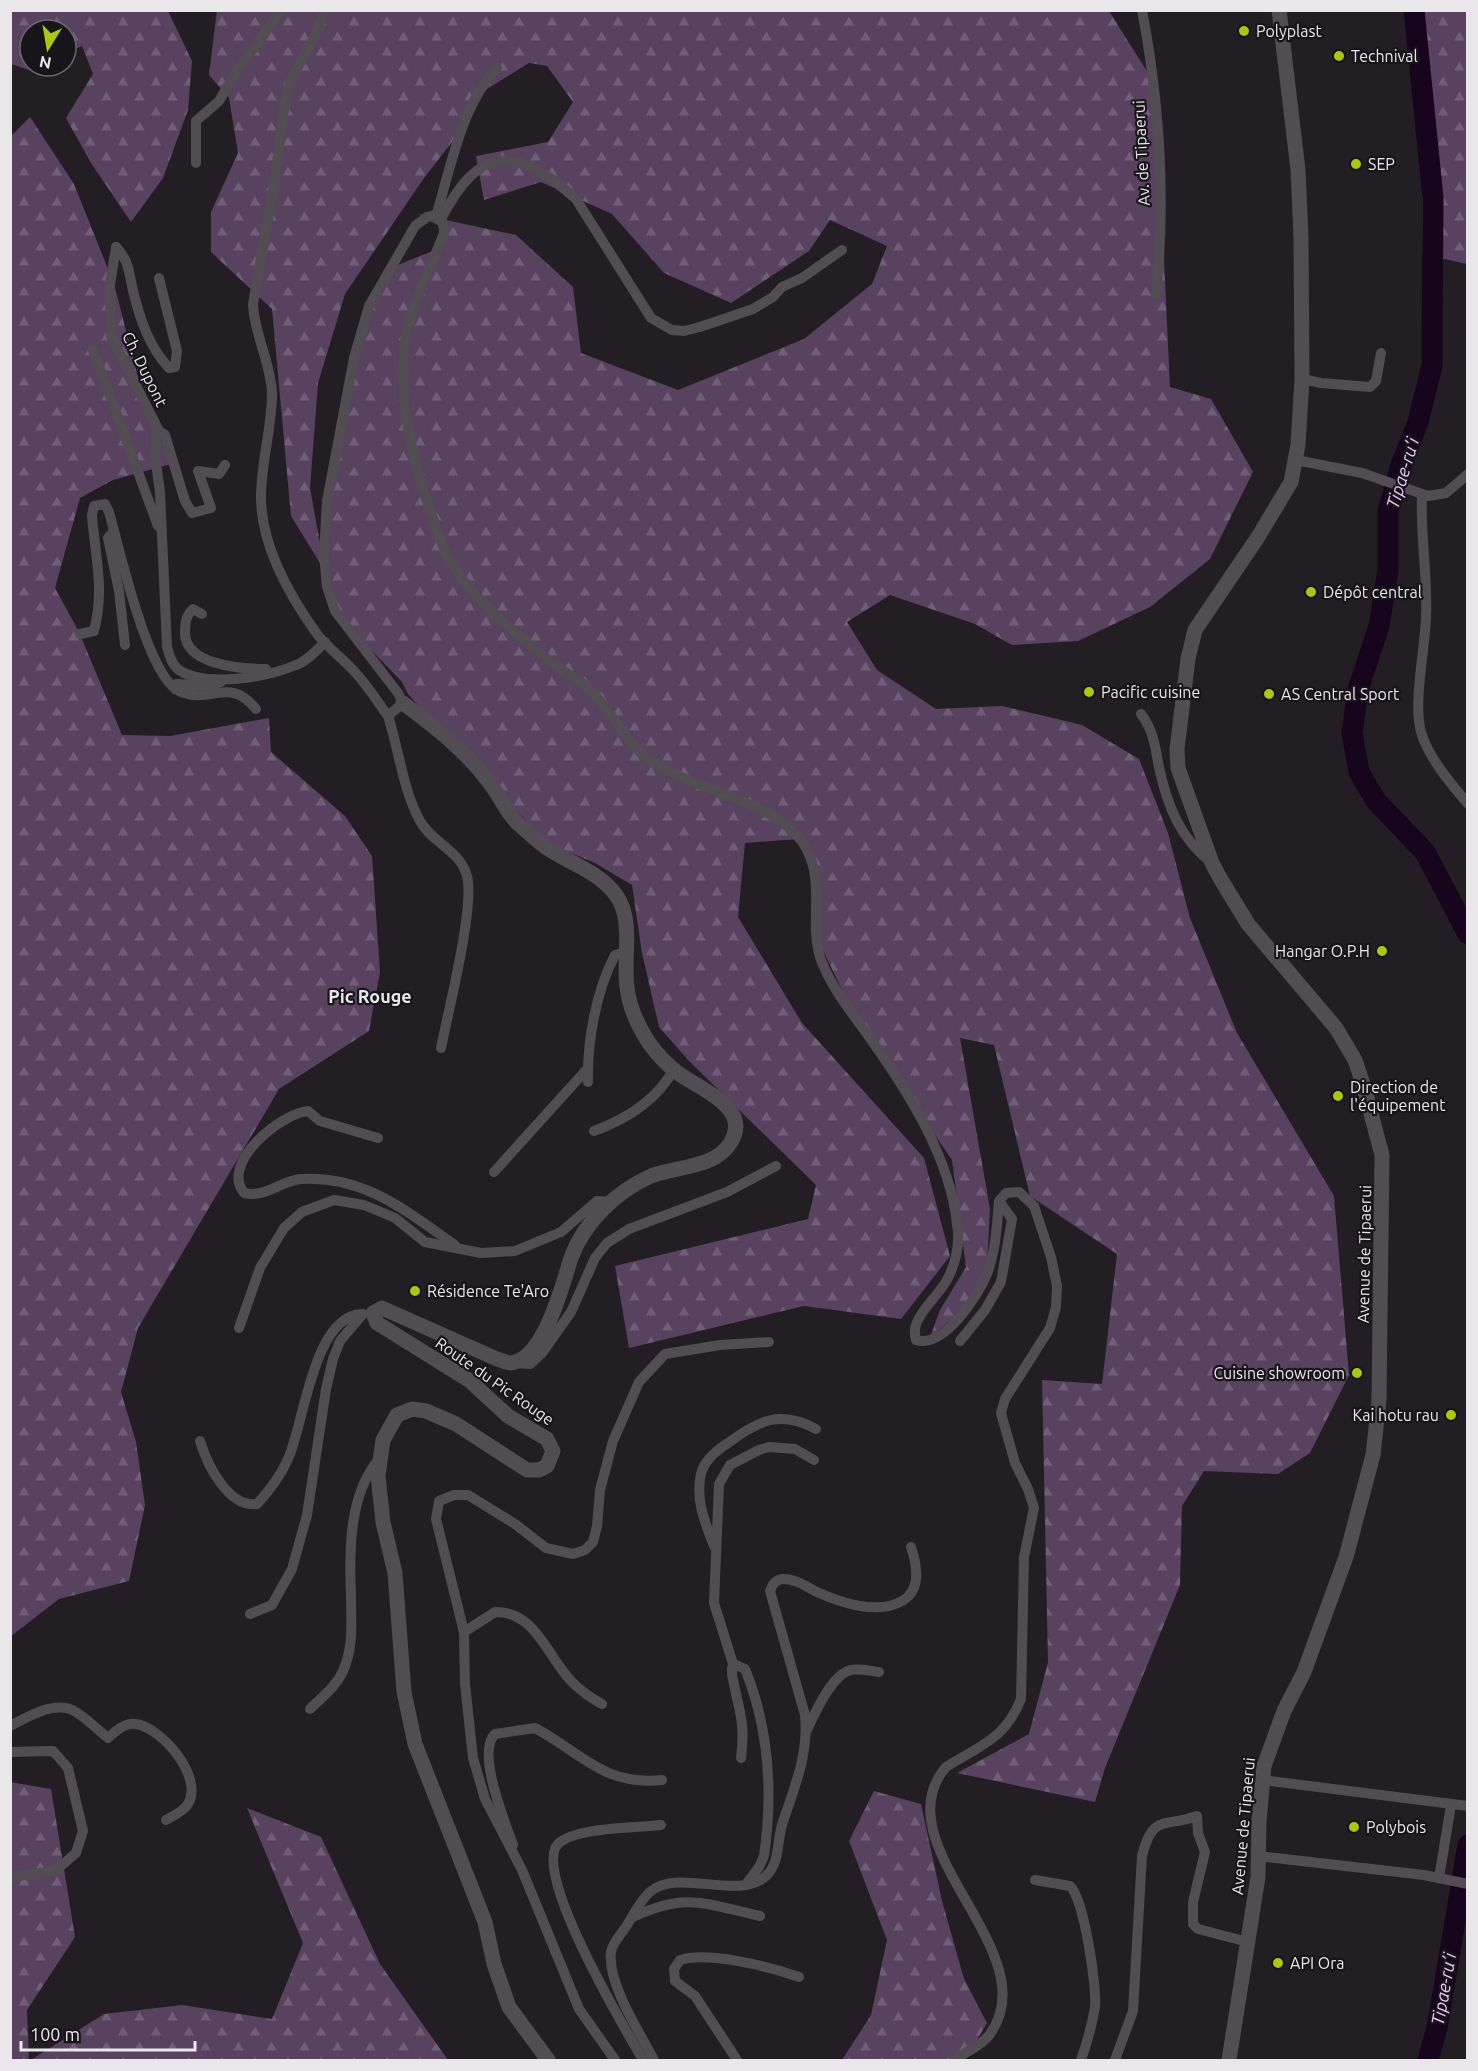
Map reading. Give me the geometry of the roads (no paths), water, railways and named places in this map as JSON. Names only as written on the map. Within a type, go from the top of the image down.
[{"type":"street","points":[[196,163],[195,121],[219,101],[235,74],[281,10]]},
{"type":"street","points":[[325,10],[313,40],[291,79],[285,102],[274,185],[252,304],[254,322],[272,390],[261,497],[268,540],[275,561],[292,595],[325,642],[354,671],[388,716],[411,803],[422,824],[457,856],[468,877],[462,940],[441,1048]]},
{"type":"street","name":"Av. de Tipaerui","points":[[1142,10],[1154,80],[1160,144],[1162,225],[1156,294]]},
{"type":"street","name":"Avenue de Tipaerui","points":[[1229,2061],[1258,1877],[1262,1780],[1269,1748],[1284,1711],[1304,1672],[1346,1557],[1373,1455],[1379,1400],[1382,1155],[1354,1060],[1316,1002],[1248,924],[1212,863],[1178,768],[1177,749],[1188,659],[1195,630],[1277,508],[1291,482],[1296,460],[1302,379],[1298,170],[1279,10]]},
{"type":"street","points":[[497,68],[487,78],[463,126],[439,217],[444,233],[419,291],[406,337],[404,379],[412,453],[422,489],[452,564],[502,621],[562,671],[588,688],[630,743],[655,764],[721,791],[771,816],[794,832],[804,843],[814,867],[818,894],[816,944],[822,961],[834,990],[873,1042],[911,1103],[936,1150],[957,1220],[959,1243],[955,1260],[948,1280],[917,1320],[914,1332],[916,1340],[924,1342],[933,1340],[944,1333],[976,1296],[989,1270],[999,1201],[1006,1193],[1019,1192],[1034,1206],[1051,1257],[1057,1286],[1056,1307],[1050,1328],[1005,1399],[1001,1413],[1015,1463],[1028,1489],[1034,1508],[1024,1557],[1021,1699],[1012,1720],[1002,1732],[946,1767],[940,1774],[929,1807],[931,1823],[942,1851],[979,1926],[1002,1981],[1000,2011],[990,2034],[954,2061]]},
{"type":"street","points":[[439,217],[460,189],[485,163],[504,159],[524,164],[563,187],[576,199],[651,318],[672,330],[684,331],[753,309],[773,297],[782,287],[802,278],[842,250]]},
{"type":"street","points":[[388,716],[403,703],[353,638],[332,605],[324,571],[327,512],[354,358],[369,306],[416,226],[427,217],[439,217]]},
{"type":"street","name":"Ch. Dupont","points":[[159,278],[177,351],[175,367],[169,368],[148,336],[140,316],[127,258],[116,248],[110,285],[111,336],[159,431],[165,435],[185,501],[192,513],[211,508],[198,471],[219,474],[225,465]]},
{"type":"street","points":[[93,350],[161,531]]},
{"type":"street","points":[[1302,379],[1370,387],[1376,381],[1381,354]]},
{"type":"street","points":[[159,431],[156,433],[155,456],[160,492],[167,646],[170,659],[177,669],[204,678],[226,679],[263,675],[297,665],[325,642]]},
{"type":"street","points":[[1296,460],[1336,467],[1388,481],[1428,496],[1446,493],[1467,474]]},
{"type":"street","points":[[1417,492],[1426,617],[1420,697],[1421,731],[1443,774],[1467,804]]},
{"type":"street","points":[[80,634],[94,631],[99,610],[101,584],[92,515],[94,506],[105,504],[146,640],[156,665],[175,689],[190,695],[236,692],[247,698],[256,709]]},
{"type":"street","points":[[114,531],[108,538],[119,591],[125,645]]},
{"type":"street","points":[[202,614],[193,609],[186,621],[186,640],[192,652],[228,664],[282,669]]},
{"type":"street","points":[[175,689],[177,684],[208,686],[226,679]]},
{"type":"street","name":"Route du Pic Rouge","points":[[403,703],[470,758],[519,826],[547,848],[604,880],[618,898],[625,926],[627,987],[631,1008],[650,1043],[674,1069],[721,1099],[728,1107],[736,1131],[731,1144],[720,1154],[703,1163],[651,1176],[609,1202],[577,1241],[547,1328],[522,1359],[510,1363],[497,1359],[382,1308],[368,1313],[377,1323],[470,1381],[508,1416],[547,1439],[554,1450],[547,1466],[539,1470],[528,1470],[456,1424],[426,1411],[412,1409],[395,1418],[383,1440],[379,1459],[383,1522],[395,1573],[404,1692],[411,1728],[485,1922],[494,1964],[509,2007],[548,2061]]},
{"type":"street","points":[[1141,714],[1151,728],[1165,791],[1176,822],[1191,845],[1212,863]]},
{"type":"street","points":[[588,1082],[594,1021],[610,965],[615,955],[626,952]]},
{"type":"street","points":[[494,1173],[588,1068]]},
{"type":"street","points":[[594,1131],[636,1111],[665,1085],[674,1069]]},
{"type":"street","points":[[378,1138],[320,1121],[308,1111],[298,1112],[271,1128],[257,1142],[239,1172],[237,1182],[244,1193],[260,1195],[298,1179],[344,1181],[395,1203],[460,1248]]},
{"type":"street","points":[[510,1363],[530,1364],[542,1353],[572,1312],[595,1258],[607,1243],[629,1229],[727,1192],[776,1166]]},
{"type":"street","points":[[239,1328],[260,1268],[284,1228],[302,1212],[334,1200],[364,1205],[395,1218],[425,1242],[481,1253],[515,1251],[561,1232],[597,1201],[609,1202]]},
{"type":"street","points":[[960,1341],[985,1310],[1000,1282],[1012,1219],[999,1201]]},
{"type":"street","points":[[200,1441],[208,1465],[218,1480],[240,1502],[257,1504],[276,1484],[289,1458],[306,1396],[323,1349],[336,1324],[352,1315],[368,1313]]},
{"type":"street","points":[[250,1614],[272,1605],[292,1569],[308,1515],[326,1389],[333,1359],[340,1341],[368,1313]]},
{"type":"street","points":[[522,1870],[485,1799],[473,1758],[465,1684],[464,1632],[435,1519],[439,1501],[453,1495],[468,1495],[515,1524],[546,1548],[573,1554],[585,1550],[593,1542],[600,1490],[613,1441],[639,1382],[665,1354],[769,1342]]},
{"type":"street","points":[[717,1552],[703,1520],[700,1502],[701,1472],[714,1453],[752,1425],[765,1421],[792,1419],[816,1430]]},
{"type":"street","points":[[741,1758],[744,1734],[742,1711],[732,1674],[734,1667],[714,1604],[720,1484],[730,1465],[769,1447],[795,1449],[814,1460]]},
{"type":"street","points":[[310,1708],[332,1689],[343,1673],[350,1652],[352,1623],[350,1555],[355,1520],[365,1475],[379,1459]]},
{"type":"street","points":[[807,1731],[793,1669],[770,1591],[773,1583],[781,1579],[794,1581],[820,1594],[860,1606],[892,1607],[907,1599],[914,1591],[918,1567],[911,1547]]},
{"type":"street","points":[[464,1632],[495,1612],[518,1617],[531,1626],[570,1680],[602,1704]]},
{"type":"street","points":[[734,1667],[742,1666],[745,1669],[752,1687],[764,1736],[770,1782],[764,1856],[747,1883]]},
{"type":"street","points":[[654,2061],[614,1980],[611,1950],[641,1902],[657,1887],[677,1884],[747,1883],[765,1876],[774,1865],[781,1827],[801,1774],[807,1731],[818,1708],[840,1674],[852,1669],[879,1672]]},
{"type":"street","points":[[10,1726],[34,1713],[51,1709],[70,1709],[108,1738],[122,1726],[135,1723],[147,1728],[165,1741],[191,1776],[193,1791],[188,1805],[166,1820]]},
{"type":"street","points":[[615,2061],[579,2009],[522,1870],[493,1781],[489,1749],[491,1738],[495,1734],[535,1728],[602,1771],[623,1780],[662,1780]]},
{"type":"street","points":[[10,1752],[53,1751],[68,1768],[83,1832],[76,1853],[55,1871],[10,1877]]},
{"type":"street","points":[[1262,1780],[1459,1806],[1438,1878]]},
{"type":"street","points":[[1115,2061],[1132,2011],[1142,1856],[1147,1838],[1152,1831],[1168,1821],[1197,1815],[1198,1833],[1205,1852],[1193,1902],[1192,1924],[1198,1929],[1248,1942]]},
{"type":"street","points":[[643,2061],[591,1968],[553,1875],[552,1853],[559,1843],[578,1835],[661,1825]]},
{"type":"street","points":[[1258,1856],[1438,1878],[1467,1884]]},
{"type":"street","points":[[1035,1880],[1070,1886],[1081,1908],[1095,1984],[1095,2005],[1081,2061]]},
{"type":"street","points":[[632,1917],[660,1904],[688,1900],[760,1917]]},
{"type":"street","points":[[737,2061],[695,1996],[675,1982],[674,1969],[680,1960],[693,1956],[772,1968],[799,1977]]},
{"type":"waterway","name":"Tipae-ru’i","points":[[1414,10],[1433,198],[1432,366],[1418,422],[1401,465],[1388,511],[1388,570],[1379,626],[1358,690],[1352,733],[1359,772],[1376,801],[1425,852],[1468,934]]},
{"type":"waterway","name":"Tipae-ru’i","points":[[1428,2060],[1437,2028],[1468,1845]]},
{"type":"place","name":"Polyplast","points":[[1244,31]]},
{"type":"place","name":"Technival","points":[[1339,56]]},
{"type":"place","name":"SEP","points":[[1356,164]]},
{"type":"place","name":"Dépôt central","points":[[1311,592]]},
{"type":"place","name":"Pacific cuisine","points":[[1089,692]]},
{"type":"place","name":"AS Central Sport","points":[[1269,694]]},
{"type":"place","name":"Hangar O.P.H","points":[[1382,951]]},
{"type":"place","name":"Direction de l'équipement","points":[[1338,1096]]},
{"type":"place","name":"Résidence Te'Aro","points":[[415,1291]]},
{"type":"place","name":"Cuisine showroom","points":[[1357,1373]]},
{"type":"place","name":"Kai hotu rau","points":[[1451,1415]]},
{"type":"place","name":"Polybois","points":[[1354,1827]]},
{"type":"place","name":"API Ora","points":[[1278,1963]]},
{"type":"district","name":"Pic Rouge","points":[[370,996]]}]
